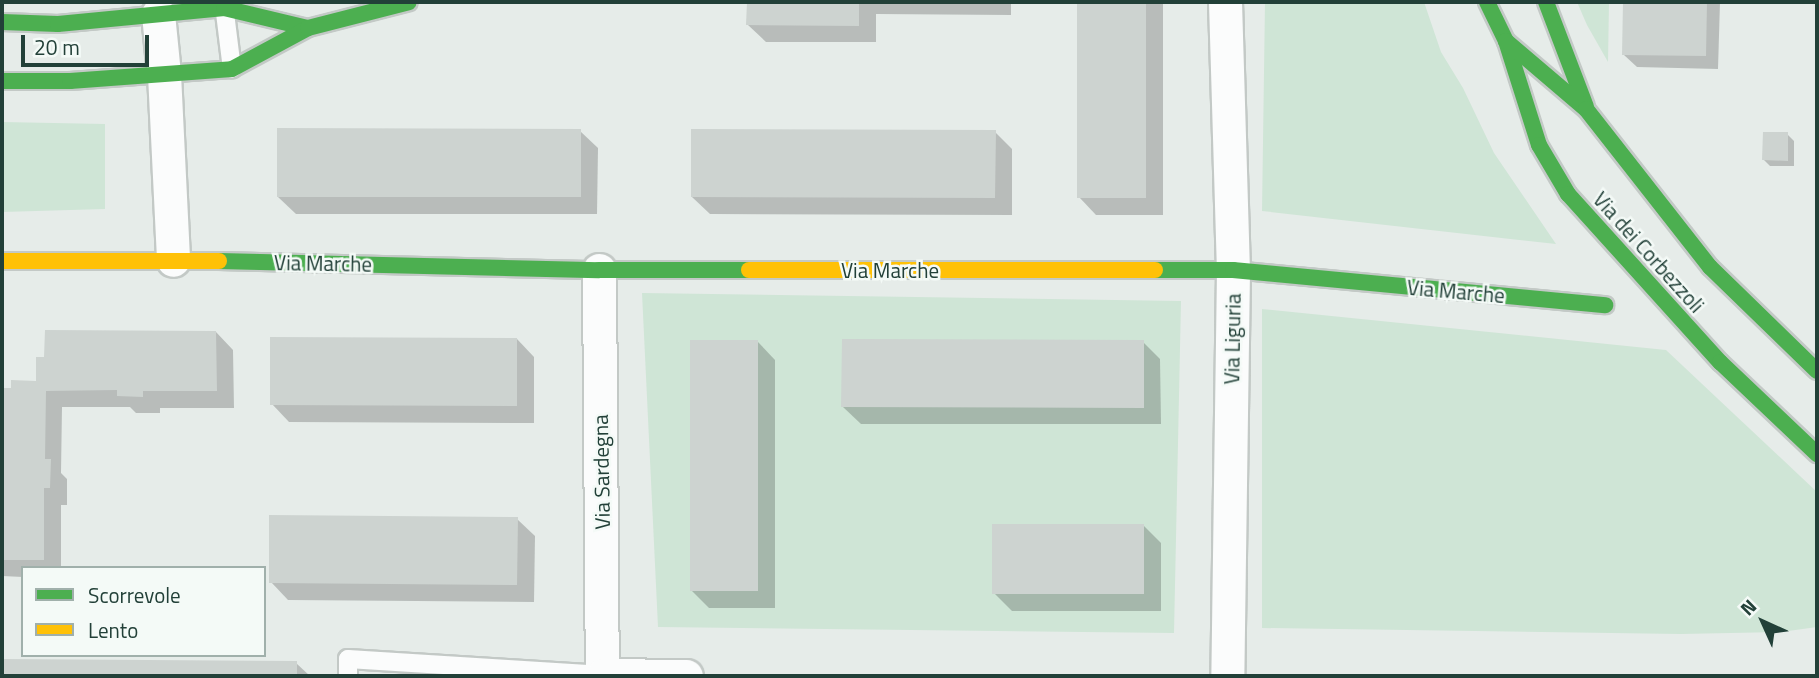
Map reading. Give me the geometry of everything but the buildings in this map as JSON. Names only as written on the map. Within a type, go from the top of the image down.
[{"type":"street","points":[[2,81],[70,81],[232,69],[308,29],[409,2]]},
{"type":"street","name":"Via Liguria","points":[[1225,2],[1233,270],[1227,676]]},
{"type":"street","name":"Via dei Corbezzoli","points":[[1487,2],[1506,41],[1539,145],[1568,194],[1720,362],[1817,454]]},
{"type":"street","points":[[1546,2],[1586,109]]},
{"type":"street","points":[[2,22],[58,24],[158,15],[224,5],[308,29]]},
{"type":"street","points":[[158,15],[164,74],[173,260]]},
{"type":"street","name":"Via dei Corbezzoli","points":[[1506,41],[1586,109],[1710,268],[1817,370]]},
{"type":"street","name":"Via Marche","points":[[2,261],[173,260],[599,270],[1233,270],[1605,305]]},
{"type":"street","name":"Via Sardegna","points":[[599,270],[602,676]]},
{"type":"street","points":[[602,676],[686,676]]},
{"type":"lane","points":[[224,5],[232,69]]},
{"type":"lane","points":[[348,676],[348,659],[602,676]]},
{"type":"green space","points":[[1265,2],[1424,2],[1441,52],[1463,88],[1494,153],[1556,244],[1262,211]]},
{"type":"green space","points":[[1577,2],[1609,2],[1608,62],[1587,25]]},
{"type":"green space","points":[[2,122],[105,124],[105,209],[2,212]]},
{"type":"green space","points":[[642,293],[1181,301],[1174,633],[658,627]]},
{"type":"green space","points":[[1262,309],[1666,350],[1817,492],[1817,627],[1781,632],[1681,634],[1262,628]]},
{"type":"traffic: fast","points":[[2,81],[70,81],[232,69],[308,28],[409,2]]},
{"type":"traffic: fast","points":[[1487,2],[1506,41],[1539,145],[1568,194],[1720,362],[1817,454]]},
{"type":"traffic: fast","points":[[1546,2],[1586,107]]},
{"type":"traffic: fast","points":[[2,22],[58,24],[224,8],[308,28]]},
{"type":"traffic: fast","points":[[1506,41],[1586,109],[1710,267],[1817,371]]},
{"type":"traffic: fast","points":[[219,261],[599,270],[749,270]]},
{"type":"traffic: fast","points":[[1155,270],[1233,270],[1605,305]]},
{"type":"traffic: slow","points":[[2,261],[219,261]]},
{"type":"traffic: slow","points":[[749,270],[1155,270]]}]
